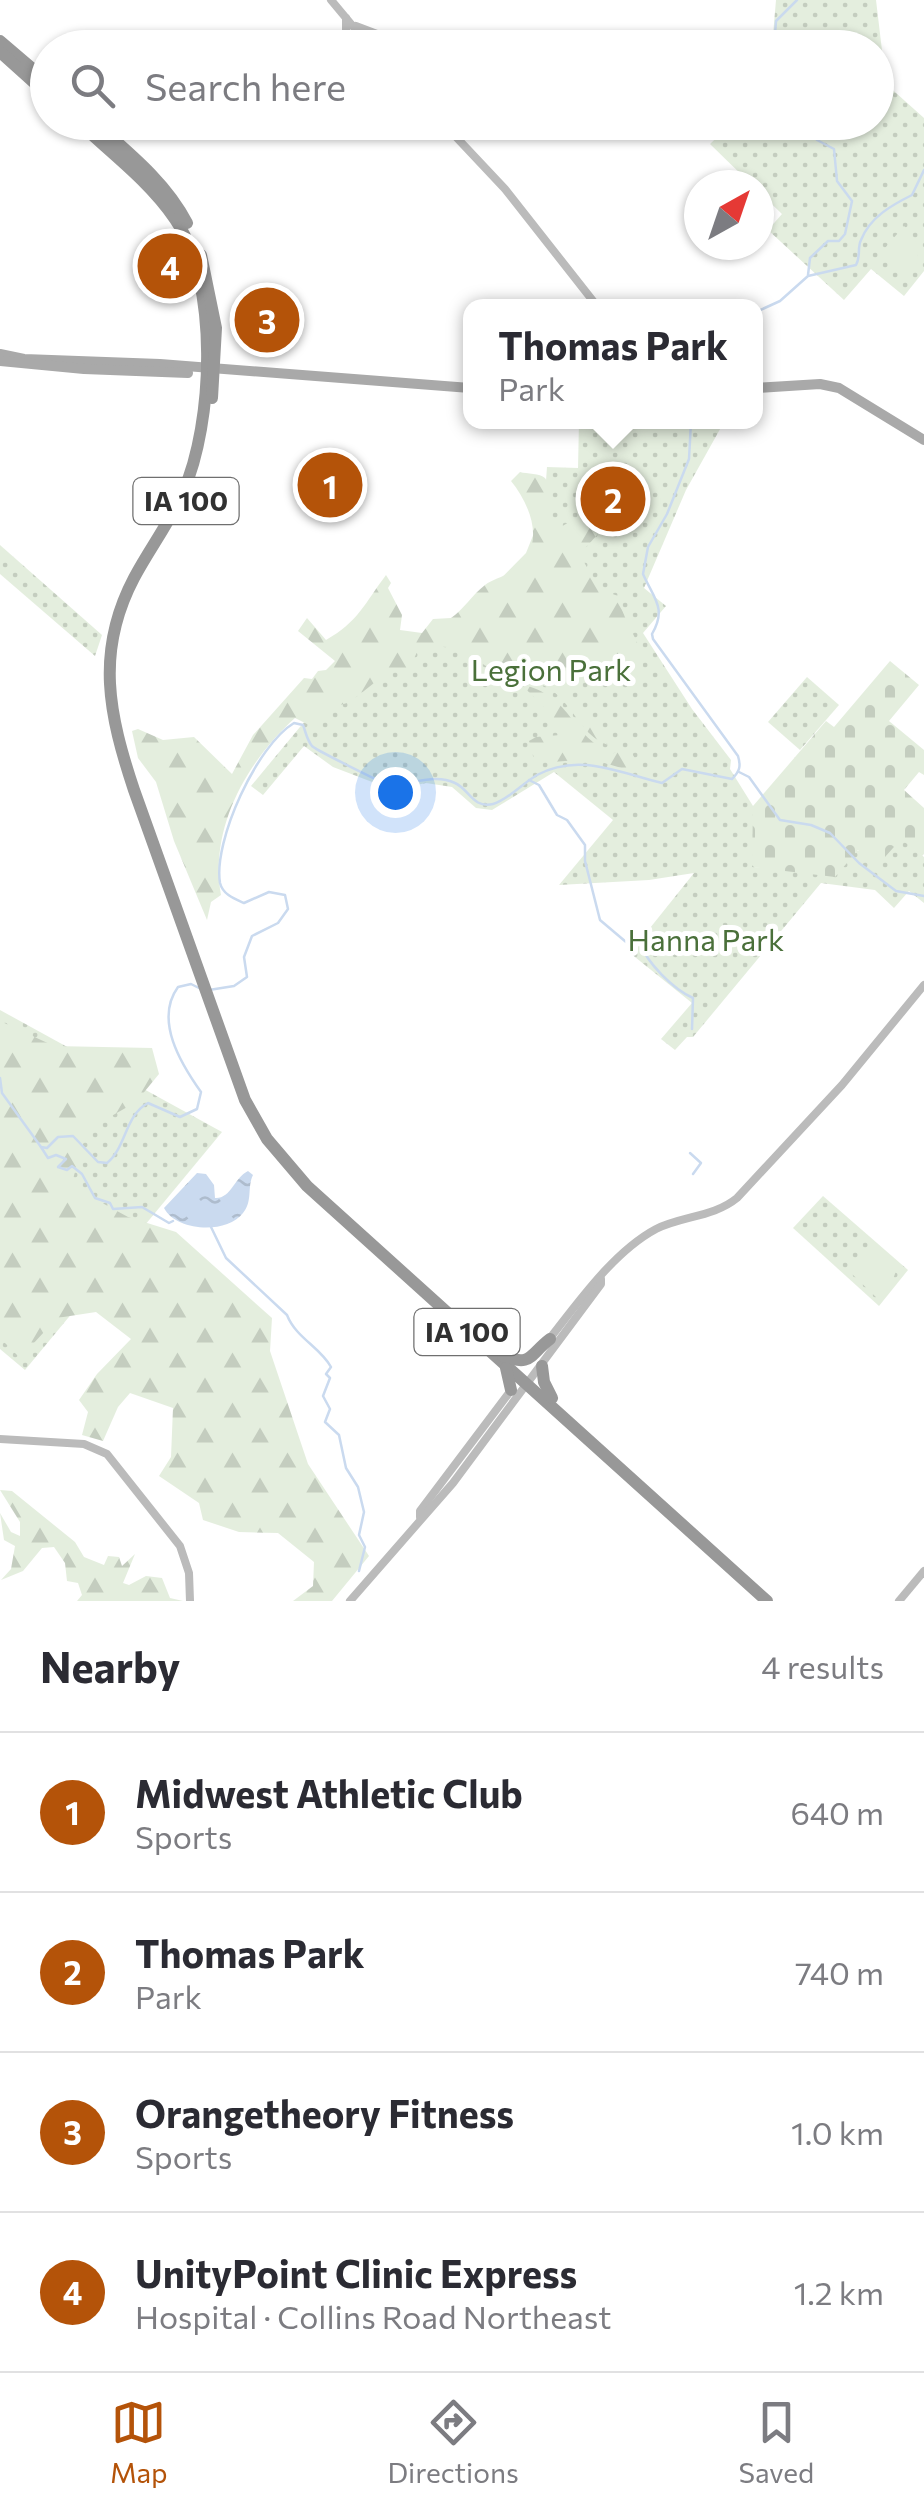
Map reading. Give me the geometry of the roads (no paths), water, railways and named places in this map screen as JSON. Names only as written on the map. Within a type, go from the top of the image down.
[{"type":"highway","points":[[0,41],[30,67]]},
{"type":"highway","points":[[0,52],[30,79]]},
{"type":"highway","name":"IA 100","points":[[98,140],[146,184],[186,237],[204,305],[210,372]]},
{"type":"highway","name":"IA 100","points":[[114,140],[170,197],[199,246],[213,302],[210,372],[192,468],[173,514],[124,601],[113,638],[108,687],[118,744],[251,1098],[292,1161],[504,1361],[521,1385],[545,1398],[777,1601]]},
{"type":"highway","points":[[504,1361],[528,1360],[550,1339]]},
{"type":"highway","points":[[542,1366],[545,1398]]},
{"type":"highway","name":"IA 100","points":[[545,1398],[767,1601]]},
{"type":"main road","points":[[331,0],[356,30]]},
{"type":"main road","points":[[346,30],[347,20]]},
{"type":"main road","points":[[347,20],[363,30]]},
{"type":"main road","points":[[459,140],[506,189],[592,299]]},
{"type":"main road","points":[[0,358],[463,390]]},
{"type":"main road","points":[[763,388],[828,384],[846,390],[924,440]]},
{"type":"main road","points":[[350,1601],[420,1517],[420,1511],[521,1385],[550,1339],[596,1280],[651,1232],[721,1209],[746,1190],[842,1085],[924,985]]},
{"type":"main road","points":[[521,1385],[542,1366],[601,1284],[600,1280]]},
{"type":"main road","points":[[0,1439],[84,1444],[107,1454],[180,1548],[190,1572],[190,1601]]},
{"type":"main road","points":[[899,1601],[924,1571]]},
{"type":"water","points":[[248,1171],[253,1175],[246,1208],[225,1225],[202,1227],[179,1222],[164,1208],[197,1173],[206,1174],[214,1185],[215,1198],[225,1195]]},
{"type":"waterway","points":[[775,30],[776,21],[797,0]]},
{"type":"waterway","points":[[808,275],[810,258],[828,241],[839,241],[845,234],[852,201],[837,181],[834,149],[817,140]]},
{"type":"waterway","points":[[763,309],[780,301],[808,276],[856,265],[860,243],[870,225],[912,195],[924,170]]},
{"type":"waterway","points":[[209,990],[234,986],[247,977],[244,957],[252,936],[278,923],[288,909],[285,895],[269,892],[244,903],[230,896],[220,883],[220,865],[223,843],[240,795],[266,751],[294,723],[303,725],[312,746],[387,784],[446,780],[486,805],[504,799],[537,775],[568,765],[600,767],[662,783],[682,769],[732,779],[735,776],[738,756],[653,639],[659,610],[643,574],[648,547],[667,514],[689,459],[691,429]]},
{"type":"waterway","points":[[739,772],[749,777],[780,820],[830,833],[859,863],[896,891],[924,896]]},
{"type":"waterway","points":[[529,780],[539,785],[557,815],[567,820],[585,845],[585,861],[600,920],[626,942],[640,943],[662,975],[693,998],[692,1029]]},
{"type":"waterway","points":[[0,1078],[2,1093],[41,1147],[47,1148],[58,1137],[73,1136],[98,1162],[107,1163],[135,1115],[148,1103],[180,1117],[197,1109],[201,1092],[173,1041],[169,1013],[178,987],[191,984],[201,989]]},
{"type":"waterway","points":[[41,1147],[48,1158],[56,1155],[66,1159],[58,1167],[67,1170],[72,1166],[82,1174],[95,1198],[110,1203],[113,1209],[142,1207],[169,1223],[173,1221]]},
{"type":"waterway","points":[[690,1153],[701,1163],[693,1174]]},
{"type":"waterway","points":[[211,1227],[226,1258],[287,1315],[331,1367],[323,1396],[330,1409],[325,1422],[339,1435],[346,1468],[358,1487],[364,1512],[359,1535],[365,1547],[359,1571]]},
{"type":"place","name":"UnityPoint Clinic Express","points":[[170,266]]},
{"type":"place","name":"Orangetheory Fitness","points":[[267,320]]},
{"type":"place","name":"Midwest Athletic Club","points":[[330,485]]},
{"type":"place","name":"Thomas Park","points":[[613,499]]},
{"type":"park label","name":"Legion Park","points":[[551,671]]},
{"type":"park label","name":"Hanna Park","points":[[706,941]]}]
